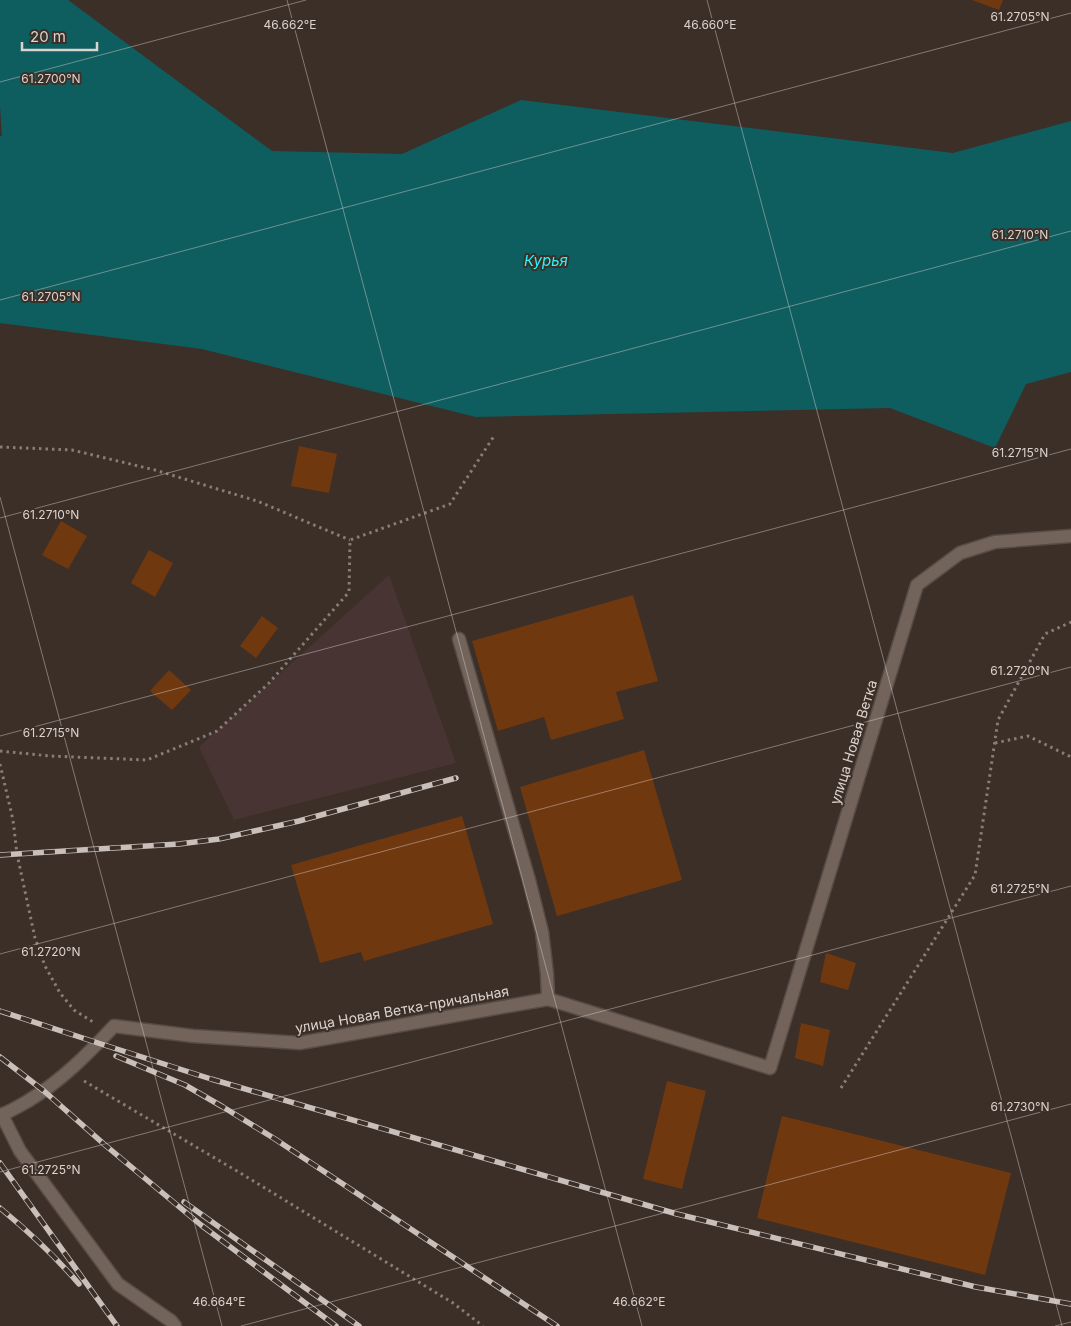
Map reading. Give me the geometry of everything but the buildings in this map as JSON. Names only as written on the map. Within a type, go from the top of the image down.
[{"type":"street","name":"улица Новая Ветка","points":[[770,1068],[917,585],[960,553],[995,542],[1071,536]]},
{"type":"street","points":[[459,639],[526,870],[542,932],[548,999]]},
{"type":"street","name":"улица Новая Ветка-причальная","points":[[114,1026],[193,1036],[300,1043],[548,999],[770,1068]]},
{"type":"street","points":[[114,1026],[94,1048],[44,1091],[1,1115],[20,1151],[118,1284],[171,1321],[175,1326]]},
{"type":"path","points":[[0,447],[72,450],[155,470],[257,501],[350,540],[450,504],[494,436]]},
{"type":"path","points":[[0,751],[50,756],[147,760],[217,730],[269,684],[349,592],[350,540]]},
{"type":"path","points":[[841,1088],[975,876],[998,720],[1045,634],[1071,622]]},
{"type":"path","points":[[995,743],[1028,736],[1071,757]]},
{"type":"path","points":[[0,764],[13,820],[17,854],[35,938],[46,966],[60,993],[74,1010],[96,1023],[114,1026]]},
{"type":"path","points":[[68,1072],[250,1179],[452,1303],[483,1326]]},
{"type":"shaded area","points":[[389,575],[456,763],[234,820],[199,747]]},
{"type":"water","name":"Курья","points":[[0,0],[68,0],[272,151],[402,154],[521,100],[953,153],[1071,121],[1071,372],[1026,384],[995,448],[890,408],[476,417],[202,349],[0,323],[0,136],[2,136],[0,106]]},
{"type":"railway","points":[[0,855],[179,844],[219,839],[299,821],[456,778]]},
{"type":"railway","points":[[0,1011],[211,1079],[677,1214],[976,1287],[1071,1304]]},
{"type":"railway","points":[[116,1056],[185,1085],[223,1107],[275,1139],[557,1326]]},
{"type":"railway","points":[[0,1057],[44,1091],[201,1225],[336,1326]]},
{"type":"railway","points":[[0,1163],[117,1326]]},
{"type":"railway","points":[[184,1202],[359,1326]]},
{"type":"railway","points":[[0,1208],[41,1244],[79,1284]]}]
